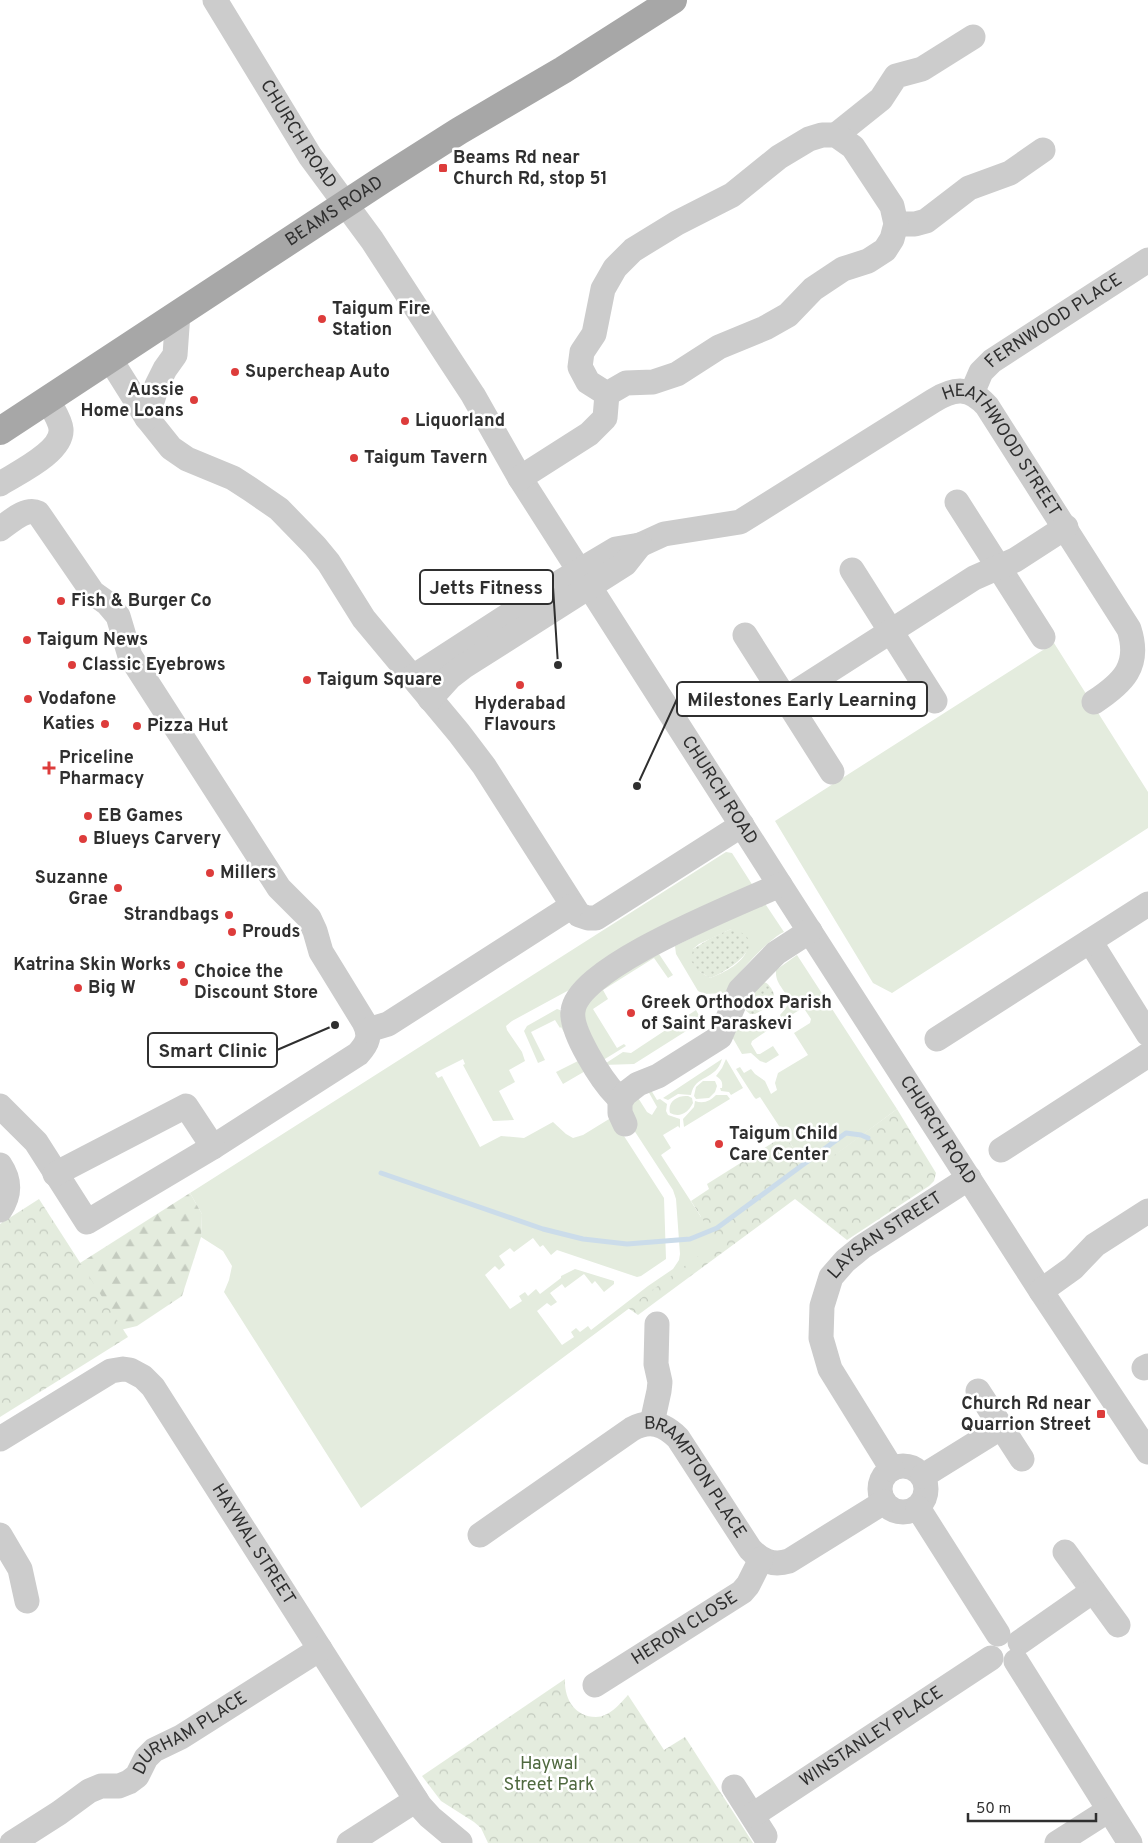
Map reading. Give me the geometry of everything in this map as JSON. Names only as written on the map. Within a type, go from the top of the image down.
[{"type":"main road","name":"BEAMS ROAD","points":[[0,431],[345,204],[460,131],[564,70],[673,0]]},
{"type":"street","name":"CHURCH ROAD","points":[[215,0],[310,156],[372,240],[473,395],[520,478],[1041,1291],[1148,1452]]},
{"type":"street","points":[[836,135],[881,98],[896,76],[922,69],[973,37]]},
{"type":"street","points":[[822,134],[836,135],[853,147],[892,206],[896,224],[892,239],[884,250],[868,261],[843,269],[813,289],[788,315],[765,328],[719,346],[677,374],[653,382],[626,383],[607,394],[588,382],[580,367],[582,352],[594,334],[603,289],[615,268],[633,250],[669,227],[732,195],[779,157],[809,139],[822,134]]},
{"type":"street","points":[[896,224],[915,224],[926,221],[969,188],[1010,173],[1043,150]]},
{"type":"street","name":"FERNWOOD PLACE","points":[[972,393],[981,372],[992,361],[1148,260]]},
{"type":"street","points":[[147,418],[165,369],[175,355],[178,314]]},
{"type":"street","points":[[110,359],[147,418],[163,439],[179,454],[233,478],[279,509],[329,564],[364,619],[484,766],[572,906],[579,914],[584,917],[596,918],[742,825]]},
{"type":"street","name":"HEATHWOOD STREET","points":[[585,578],[625,564],[640,545],[664,534],[740,522],[942,396],[954,391],[972,393],[987,406],[1066,527],[1121,616],[1132,638],[1133,649],[1129,670],[1118,685],[1094,702]]},
{"type":"street","points":[[520,478],[589,434],[604,418],[607,394]]},
{"type":"street","points":[[0,484],[44,456],[56,444],[61,433],[61,427],[48,400]]},
{"type":"street","points":[[957,502],[1043,637]]},
{"type":"street","points":[[0,529],[27,512],[33,511],[38,513],[93,593],[115,612],[121,622],[130,656],[279,888],[309,918],[315,930],[321,952],[368,1030],[369,1035],[366,1045],[358,1054],[213,1147],[87,1222],[36,1142],[0,1106]]},
{"type":"street","points":[[785,699],[974,578],[1015,560],[1066,527]]},
{"type":"street","points":[[852,570],[935,701]]},
{"type":"street","points":[[412,677],[552,587],[585,578]]},
{"type":"street","points":[[430,699],[450,677],[585,578]]},
{"type":"street","points":[[746,635],[832,772]]},
{"type":"street","points":[[625,1094],[616,1095],[606,1084],[594,1065],[574,1026],[572,1012],[576,999],[602,974],[624,960],[660,941],[780,885]]},
{"type":"street","points":[[937,1038],[1148,904]]},
{"type":"street","points":[[368,1030],[384,1026],[572,906]]},
{"type":"street","points":[[625,1124],[620,1113],[620,1102],[625,1094],[638,1084],[658,1076],[720,1037],[740,990],[776,954],[810,931]]},
{"type":"street","points":[[1090,941],[1148,1034]]},
{"type":"street","points":[[1001,1150],[1148,1055]]},
{"type":"street","points":[[55,1174],[186,1106],[213,1147]]},
{"type":"street","points":[[0,1165],[6,1176],[8,1187],[6,1200],[0,1210]]},
{"type":"street","name":"LAYSAN STREET","points":[[892,1469],[830,1368],[822,1338],[822,1306],[831,1277],[845,1261],[862,1247],[969,1178]]},
{"type":"street","points":[[1041,1291],[1073,1268],[1095,1245],[1148,1210]]},
{"type":"street","points":[[652,1423],[660,1382],[656,1358],[657,1324]]},
{"type":"street","name":"HAYWAL STREET","points":[[0,1439],[103,1374],[123,1369],[130,1370],[143,1377],[153,1387],[416,1800],[425,1812],[460,1842]]},
{"type":"street","points":[[978,1391],[1022,1459]]},
{"type":"street","name":"BRAMPTON PLACE","points":[[480,1535],[632,1429],[640,1425],[652,1423],[668,1428],[678,1438],[745,1542],[755,1555],[774,1564],[789,1561],[884,1502]]},
{"type":"street","points":[[923,1476],[1002,1427]]},
{"type":"street","points":[[898,1466],[912,1468],[923,1476],[926,1483],[926,1496],[918,1508],[911,1512],[895,1512],[884,1502],[880,1488],[882,1480],[892,1469],[898,1466]]},
{"type":"street","points":[[918,1508],[1011,1646],[1130,1843]]},
{"type":"street","points":[[0,1535],[20,1569],[27,1602]]},
{"type":"street","points":[[1065,1552],[1118,1625]]},
{"type":"street","name":"HERON CLOSE","points":[[595,1685],[742,1592],[748,1585],[761,1559]]},
{"type":"street","points":[[1011,1646],[1092,1591]]},
{"type":"street","name":"WINSTANLEY PLACE","points":[[734,1787],[759,1825],[991,1658],[1000,1665],[1012,1664],[1011,1646]]},
{"type":"street","name":"DURHAM PLACE","points":[[12,1843],[89,1791],[101,1786],[119,1786],[129,1782],[136,1776],[146,1758],[154,1750],[181,1736],[320,1649]]},
{"type":"street","points":[[349,1843],[416,1800]]},
{"type":"street","points":[[1057,1843],[1109,1810]]},
{"type":"green space","points":[[1054,643],[1148,792],[1148,828],[892,993],[873,983],[775,821]]},
{"type":"green space","points":[[726,852],[732,853],[755,889],[506,1026],[522,1052],[525,1061],[509,1070],[515,1082],[499,1091],[514,1120],[493,1121],[463,1065],[465,1064],[463,1059],[435,1073],[438,1078],[442,1076],[480,1147],[501,1136],[524,1138],[553,1122],[573,1138],[583,1135],[614,1116],[624,1136],[664,1198],[666,1259],[637,1277],[557,1250],[551,1255],[543,1245],[540,1247],[533,1238],[514,1252],[510,1248],[499,1256],[505,1265],[499,1270],[495,1266],[485,1275],[510,1309],[522,1301],[519,1296],[525,1292],[528,1296],[536,1289],[540,1294],[561,1278],[561,1276],[575,1269],[614,1281],[614,1284],[604,1292],[595,1281],[592,1284],[584,1274],[565,1288],[562,1284],[550,1293],[557,1302],[551,1306],[547,1303],[537,1311],[562,1345],[574,1337],[571,1332],[576,1328],[580,1332],[588,1326],[591,1330],[673,1269],[679,1260],[680,1254],[676,1199],[673,1190],[628,1121],[635,1093],[647,1112],[652,1115],[657,1107],[648,1091],[651,1090],[657,1100],[660,1099],[667,1104],[666,1111],[668,1115],[680,1119],[680,1128],[678,1126],[663,1135],[671,1148],[661,1155],[701,1217],[796,1152],[760,1097],[756,1099],[754,1097],[736,1069],[740,1067],[744,1073],[751,1069],[765,1081],[771,1094],[777,1090],[775,1083],[778,1073],[808,1055],[794,1033],[810,1023],[811,1019],[805,1010],[801,1009],[785,1019],[780,1015],[788,1002],[776,977],[776,970],[797,955],[897,1109],[361,1508],[224,1292],[232,1266],[223,1251],[201,1237],[202,1214],[190,1193]]},
{"type":"green space","points":[[764,902],[784,932],[769,942],[752,959],[726,993],[704,994],[698,991],[676,954],[675,946]],"holes":[[[731,929],[748,946],[739,962],[728,970],[710,978],[700,972],[693,949],[699,944]]]},
{"type":"green space","points":[[731,929],[744,934],[749,940],[749,947],[737,962],[710,978],[700,972],[691,961],[693,949]]},
{"type":"green space","points":[[659,954],[673,975],[668,978],[654,958],[603,990],[608,999],[593,1009],[617,1048],[624,1044],[626,1046],[600,1062],[581,1008],[596,987]]},
{"type":"green space","points":[[761,982],[765,982],[771,988],[774,993],[773,1001],[764,1009],[755,1014],[750,1014],[743,1008],[744,998]]},
{"type":"green space","points":[[557,1009],[560,1010],[587,1070],[563,1084],[556,1072],[580,1060],[561,1027],[555,1020],[531,1032],[545,1060],[538,1063],[524,1031],[527,1026]]},
{"type":"green space","points":[[696,1010],[702,1021],[634,1064],[603,1065],[623,1052],[631,1053]]},
{"type":"green space","points":[[736,1015],[753,1026],[766,1025],[768,1030],[752,1041],[751,1044],[757,1054],[773,1046],[779,1055],[766,1063],[760,1061],[751,1053],[742,1054],[731,1035]]},
{"type":"green space","points":[[722,1059],[711,1075],[701,1080],[693,1088],[691,1095],[678,1094],[668,1100],[663,1098]]},
{"type":"green space","points":[[726,1059],[743,1088],[731,1095],[729,1092],[721,1091],[722,1082],[716,1076]]},
{"type":"green space","points":[[703,1081],[715,1081],[717,1086],[715,1092],[709,1098],[696,1099],[694,1096],[696,1087]]},
{"type":"green space","points":[[716,1095],[727,1095],[730,1099],[684,1127],[683,1119],[694,1107],[695,1101],[707,1101]]},
{"type":"green space","points":[[688,1096],[692,1098],[693,1103],[689,1109],[680,1115],[670,1113],[670,1105],[674,1100]]},
{"type":"green space","points":[[897,1109],[936,1173],[934,1181],[929,1186],[847,1240],[795,1199],[638,1315],[628,1308],[717,1242],[691,1201],[709,1189],[707,1184],[777,1140],[776,1137],[784,1134],[810,1173]]},
{"type":"green space","points":[[190,1193],[202,1214],[201,1237],[182,1296],[137,1326],[116,1331],[80,1263]]},
{"type":"green space","points":[[39,1199],[128,1337],[0,1417],[0,1224]]},
{"type":"green space","name":"Haywal Street Park","points":[[565,1679],[566,1693],[572,1705],[582,1714],[596,1717],[605,1715],[628,1695],[664,1750],[685,1737],[753,1843],[488,1843],[481,1828],[441,1801],[422,1776]]},
{"type":"waterway","points":[[381,1173],[543,1229],[583,1239],[627,1244],[690,1239],[717,1228],[846,1133],[868,1138]]},
{"type":"place","name":"Beams Rd near Church Rd, stop 51","points":[[443,168]]},
{"type":"place","name":"Taigum Fire Station","points":[[322,319]]},
{"type":"place","name":"Supercheap Auto","points":[[235,372]]},
{"type":"place","name":"Aussie Home Loans","points":[[194,400]]},
{"type":"place","name":"Liquorland","points":[[405,421]]},
{"type":"place","name":"Taigum Tavern","points":[[354,458]]},
{"type":"place","name":"Fish & Burger Co","points":[[61,601]]},
{"type":"place","name":"Taigum News","points":[[27,640]]},
{"type":"place","name":"Classic Eyebrows","points":[[72,665]]},
{"type":"place","name":"Jetts Fitness","points":[[558,665]]},
{"type":"place","name":"Taigum Square","points":[[307,680]]},
{"type":"place","name":"Hyderabad Flavours","points":[[520,685]]},
{"type":"place","name":"Vodafone","points":[[28,699]]},
{"type":"place","name":"Katies","points":[[105,724]]},
{"type":"place","name":"Pizza Hut","points":[[137,726]]},
{"type":"place","name":"Priceline Pharmacy","points":[[49,768]]},
{"type":"place","name":"Milestones Early Learning","points":[[637,786]]},
{"type":"place","name":"EB Games","points":[[88,816]]},
{"type":"place","name":"Blueys Carvery","points":[[83,839]]},
{"type":"place","name":"Millers","points":[[210,873]]},
{"type":"place","name":"Suzanne Grae","points":[[118,888]]},
{"type":"place","name":"Strandbags","points":[[229,915]]},
{"type":"place","name":"Prouds","points":[[232,932]]},
{"type":"place","name":"Katrina Skin Works","points":[[181,965]]},
{"type":"place","name":"Choice the Discount Store","points":[[184,982]]},
{"type":"place","name":"Big W","points":[[78,988]]},
{"type":"place","name":"Greek Orthodox Parish of Saint Paraskevi","points":[[631,1013]]},
{"type":"place","name":"Smart Clinic","points":[[335,1025]]},
{"type":"place","name":"Taigum Child Care Center","points":[[719,1144]]},
{"type":"place","name":"Church Rd near Quarrion Street","points":[[1101,1414]]}]
